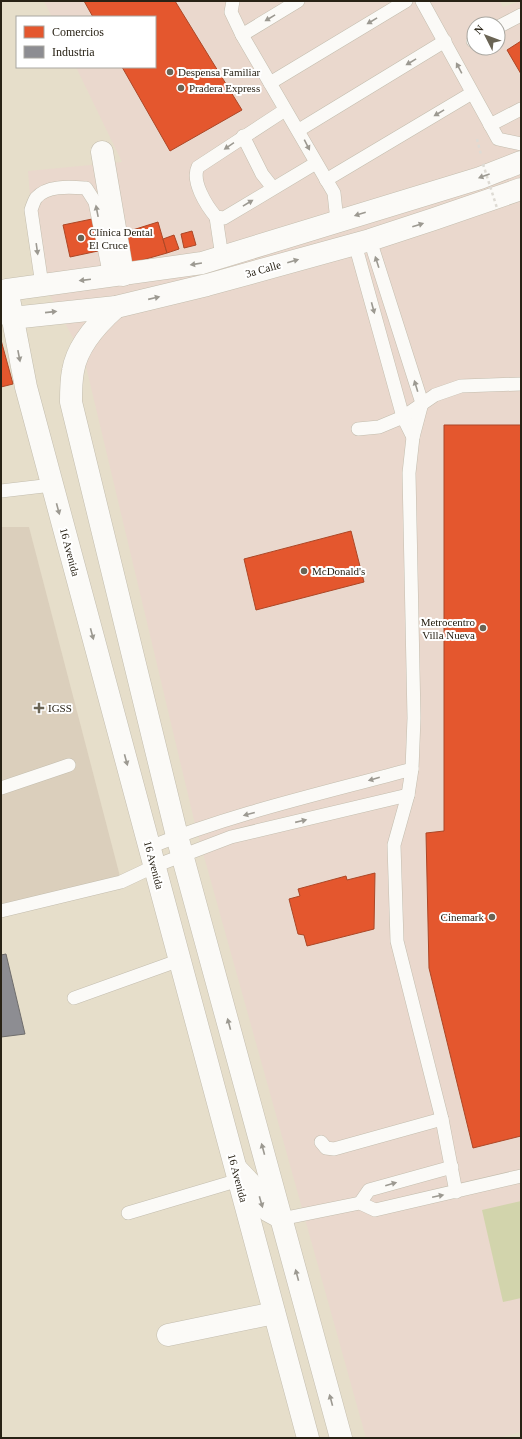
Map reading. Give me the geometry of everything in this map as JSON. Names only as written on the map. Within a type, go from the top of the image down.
[{"type":"main road","points":[[102,152],[117,276]]},
{"type":"main road","points":[[5,303],[42,285],[117,276],[202,263],[480,178],[521,162]]},
{"type":"main road","name":"3a Calle","points":[[5,303],[116,307],[207,285],[362,242],[434,220],[521,189]]},
{"type":"main road","name":"16 Avenida","points":[[5,303],[52,485],[308,1438]]},
{"type":"main road","points":[[116,307],[98,323],[81,349],[73,369],[71,402],[180,846],[341,1438]]},
{"type":"main road","points":[[168,1335],[274,1313]]},
{"type":"lane","points":[[233,1],[230,12],[242,35],[285,110],[299,130],[334,193],[337,221]]},
{"type":"lane","points":[[242,35],[298,1]]},
{"type":"lane","points":[[270,83],[406,1]]},
{"type":"lane","points":[[422,1],[498,139],[521,144]]},
{"type":"lane","points":[[506,23],[521,15]]},
{"type":"lane","points":[[299,130],[444,41]]},
{"type":"lane","points":[[326,180],[472,93]]},
{"type":"lane","points":[[222,257],[216,217],[210,210],[195,174],[198,167],[243,136],[285,110]]},
{"type":"lane","points":[[490,125],[521,110]]},
{"type":"lane","points":[[243,136],[262,174],[273,188]]},
{"type":"lane","points":[[216,217],[224,218],[316,163]]},
{"type":"lane","points":[[42,285],[31,210],[36,199],[46,191],[70,187],[86,188],[96,202],[117,276]]},
{"type":"lane","points":[[362,242],[422,403],[412,437],[409,473],[414,718],[412,769],[408,795],[394,845],[397,941],[442,1119],[456,1192]]},
{"type":"lane","points":[[362,242],[403,417],[412,437]]},
{"type":"lane","points":[[358,430],[379,426],[403,417],[434,395],[460,386],[521,384]]},
{"type":"lane","points":[[1,491],[52,485]]},
{"type":"lane","points":[[1,788],[69,765]]},
{"type":"lane","points":[[152,856],[180,846],[227,820],[412,769]]},
{"type":"lane","points":[[1,910],[121,882],[152,856],[180,846],[243,834],[408,795]]},
{"type":"lane","points":[[74,998],[180,960]]},
{"type":"lane","points":[[321,1142],[326,1148],[334,1149],[442,1119]]},
{"type":"lane","points":[[233,1158],[255,1182],[265,1214],[272,1219],[282,1220],[360,1203],[375,1210],[521,1176]]},
{"type":"lane","points":[[360,1203],[369,1190],[452,1167]]},
{"type":"lane","points":[[128,1213],[238,1180]]},
{"type":"path","points":[[483,164],[497,208]]},
{"type":"shaded area","points":[[44,1],[500,1],[503,7],[521,1],[521,1432],[498,1438],[366,1438],[195,824],[84,358],[36,270],[28,171],[122,162],[76,68],[156,68],[156,16],[52,16]]},
{"type":"shaded area","name":"IGSS","points":[[1,527],[29,527],[123,888],[1,906]]},
{"type":"green space","points":[[521,1201],[521,1298],[503,1302],[482,1210]]},
{"type":"building: Comercios","name":"Pradera Express","points":[[84,1],[175,1],[242,110],[170,151],[123,68],[156,68],[156,16],[92,16]]},
{"type":"building: Comercios","points":[[521,41],[521,74],[507,50]]},
{"type":"building: Comercios","name":"Clínica Dental El Cruce","points":[[92,219],[98,251],[70,257],[63,225]]},
{"type":"building: Comercios","points":[[158,222],[167,253],[132,263],[123,233]]},
{"type":"building: Comercios","points":[[192,231],[196,245],[184,248],[181,234]]},
{"type":"building: Comercios","points":[[174,235],[179,249],[167,253],[163,239]]},
{"type":"building: Comercios","points":[[1,340],[13,384],[1,387]]},
{"type":"building: Comercios","name":"Metrocentro Villa Nueva","points":[[444,425],[521,425],[521,1136],[473,1148],[429,968],[426,833],[444,831]]},
{"type":"building: Comercios","name":"McDonald's","points":[[351,531],[364,582],[256,610],[244,559]]},
{"type":"building: Comercios","points":[[375,873],[374,929],[307,946],[304,935],[298,934],[289,899],[300,896],[298,889],[346,876],[347,880]]},
{"type":"building: Industria","points":[[6,954],[25,1034],[1,1037],[1,955]]},
{"type":"place","name":"Despensa Familiar","points":[[170,72]]},
{"type":"place","name":"Pradera Express","points":[[181,88]]},
{"type":"place","name":"Clínica Dental El Cruce","points":[[81,238]]},
{"type":"place","name":"McDonald's","points":[[304,571]]},
{"type":"place","name":"Metrocentro Villa Nueva","points":[[483,628]]},
{"type":"place","name":"IGSS","points":[[39,708]]},
{"type":"place","name":"Cinemark","points":[[492,917]]}]
